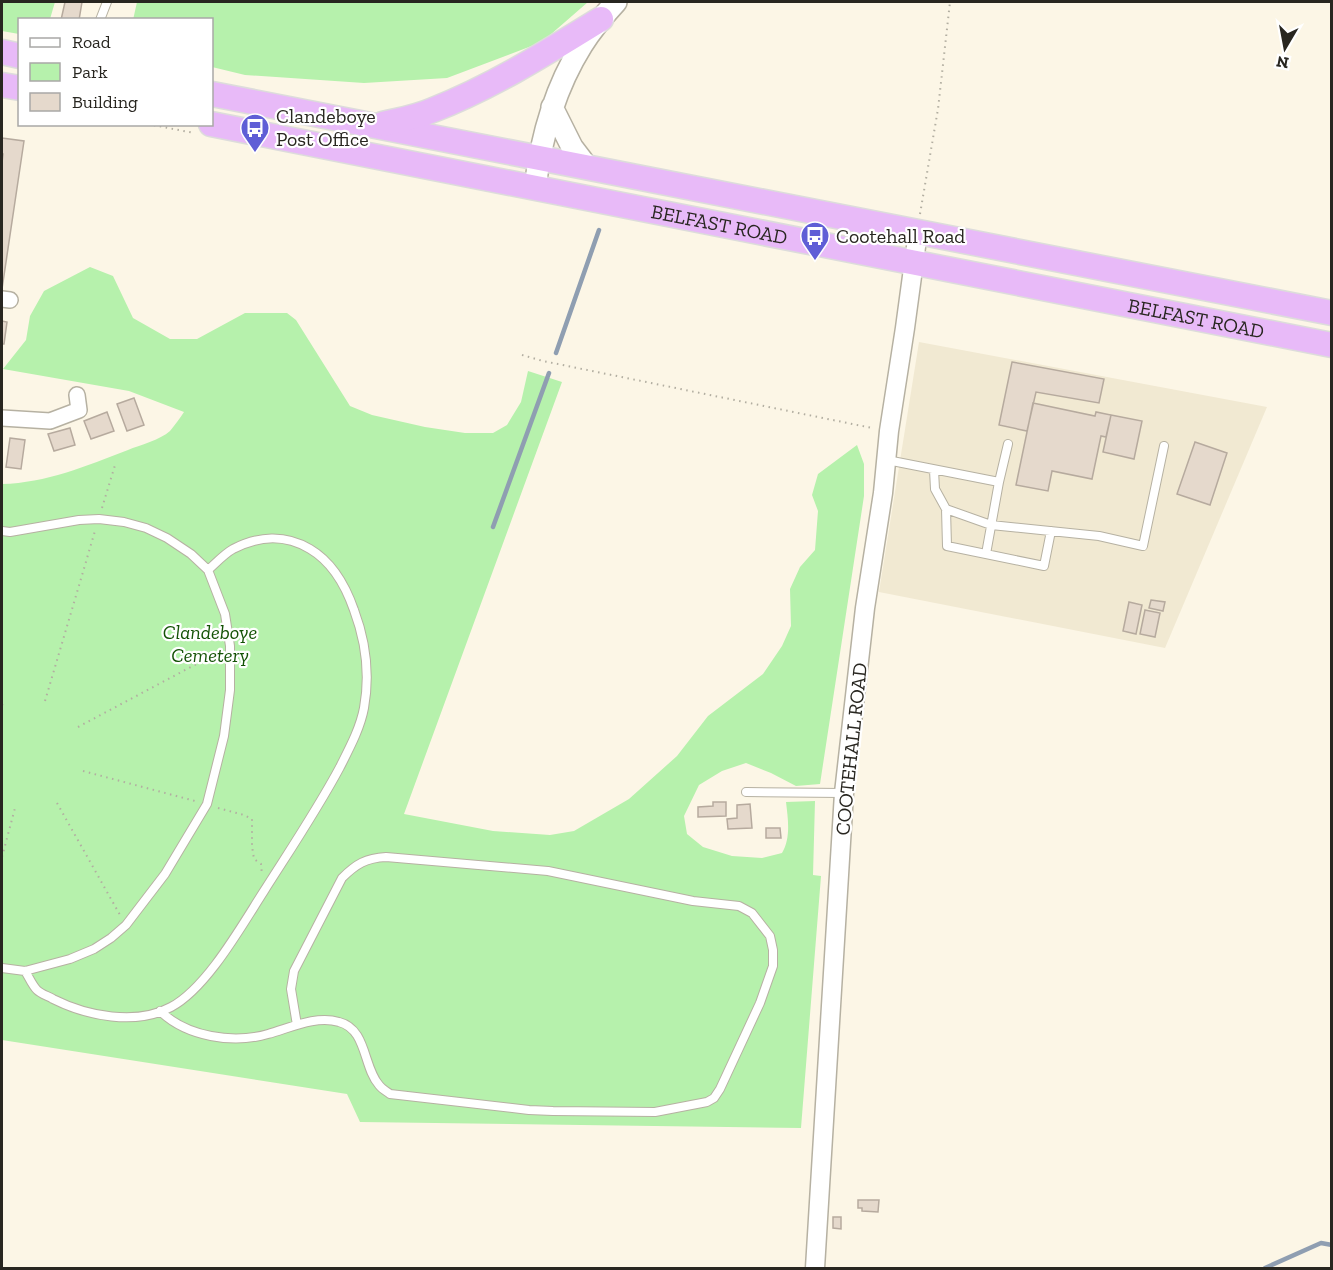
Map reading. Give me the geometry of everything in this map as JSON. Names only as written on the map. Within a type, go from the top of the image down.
[{"type":"highway","points":[[375,126],[431,111],[466,96],[504,77],[608,10]]},
{"type":"highway","points":[[2,52],[18,56]]},
{"type":"highway","name":"BELFAST ROAD","points":[[213,94],[1332,313]]},
{"type":"highway","name":"BELFAST ROAD","points":[[206,129],[535,188],[1332,345]]},
{"type":"main road","points":[[535,188],[539,158],[552,107],[582,45],[608,10]]},
{"type":"main road","points":[[552,107],[573,147],[588,168]]},
{"type":"street","name":"COOTEHALL ROAD","points":[[815,1269],[844,793],[865,608],[918,232]]},
{"type":"street","points":[[2,418],[51,421],[79,410],[78,395]]},
{"type":"lane","points":[[101,18],[107,2]]},
{"type":"lane","points":[[986,554],[1008,444]]},
{"type":"lane","points":[[946,509],[992,525],[1099,536],[1143,546],[1164,446]]},
{"type":"lane","points":[[886,459],[999,482]]},
{"type":"lane","points":[[934,470],[935,489],[946,509],[947,546],[1044,566],[1051,531]]},
{"type":"lane","points":[[2,531],[10,532],[79,520],[99,519],[146,528],[167,538],[208,570],[225,614],[230,646],[230,690],[224,736],[207,804],[165,874],[126,925],[94,949],[70,959],[25,971],[2,968]]},
{"type":"lane","points":[[25,971],[38,991],[63,1004],[94,1013],[121,1017],[151,1015],[171,1007],[190,994],[213,968],[323,799],[352,744],[364,710],[366,654],[351,602],[333,568],[304,545],[284,538],[262,538],[232,550],[208,570]]},
{"type":"lane","points":[[746,792],[844,793]]},
{"type":"lane","points":[[160,1011],[183,1026],[202,1034],[221,1038],[244,1039],[324,1020],[340,1022],[357,1034],[378,1084],[390,1094],[541,1111],[655,1113],[707,1102],[714,1098],[760,1003],[773,966],[773,951],[770,936],[762,925],[752,913],[739,906],[693,901],[548,871],[375,857],[352,867],[342,878],[294,971],[291,989],[297,1025]]},
{"type":"path","points":[[918,232],[938,109],[950,2]]},
{"type":"path","points":[[171,126],[206,129]]},
{"type":"path","points":[[522,355],[890,431]]},
{"type":"path","points":[[45,701],[116,462]]},
{"type":"path","points":[[78,727],[230,646]]},
{"type":"path","points":[[57,803],[126,925]]},
{"type":"path","points":[[2,857],[15,808]]},
{"type":"shaded area","points":[[919,342],[1267,407],[1165,648],[879,592]]},
{"type":"green space","points":[[2,2],[55,2],[50,18],[18,18],[18,34],[2,31]]},
{"type":"green space","points":[[137,2],[588,2],[542,42],[447,78],[364,83],[245,75],[213,67],[213,18],[133,18]]},
{"type":"green space","name":"Clandeboye Cemetery","points":[[90,267],[113,276],[133,318],[170,339],[197,339],[245,313],[287,313],[296,320],[350,406],[372,415],[465,433],[493,433],[507,425],[521,402],[528,371],[562,382],[404,814],[493,831],[550,835],[574,831],[629,799],[677,756],[708,716],[763,674],[782,646],[791,626],[790,589],[800,567],[815,550],[818,511],[812,495],[818,474],[857,445],[864,464],[864,496],[820,784],[796,786],[746,763],[722,771],[699,785],[684,816],[687,834],[703,847],[732,856],[762,858],[782,853],[785,847],[788,828],[786,802],[815,801],[813,875],[821,876],[801,1128],[360,1122],[347,1094],[2,1040],[2,484],[34,481],[66,473],[150,442],[170,431],[184,412],[129,391],[3,369],[26,340],[30,316],[44,291]]},
{"type":"building","points":[[65,2],[82,2],[79,18],[61,18]]},
{"type":"building","points":[[2,138],[24,141],[2,289],[3,154]]},
{"type":"building","points":[[2,321],[7,322],[4,344],[2,344]]},
{"type":"building","points":[[1012,362],[1104,379],[1099,403],[1036,392],[1027,431],[999,425]]},
{"type":"building","points":[[134,398],[144,425],[127,431],[117,404]]},
{"type":"building","points":[[1033,403],[1095,416],[1096,412],[1111,415],[1106,437],[1101,436],[1092,479],[1052,471],[1048,491],[1016,485]]},
{"type":"building","points":[[107,412],[114,431],[91,439],[84,421]]},
{"type":"building","points":[[1111,415],[1142,421],[1134,459],[1103,452]]},
{"type":"building","points":[[70,428],[75,445],[54,451],[48,434]]},
{"type":"building","points":[[10,438],[25,440],[21,469],[6,467]]},
{"type":"building","points":[[1195,442],[1227,453],[1210,505],[1177,494]]},
{"type":"building","points":[[1151,600],[1165,602],[1163,611],[1149,608]]},
{"type":"building","points":[[1129,602],[1142,605],[1136,634],[1123,631]]},
{"type":"building","points":[[1145,610],[1160,613],[1155,637],[1140,634]]},
{"type":"building","points":[[713,802],[726,802],[726,816],[698,817],[698,807],[713,806]]},
{"type":"building","points":[[750,804],[752,828],[728,829],[727,819],[737,818],[737,805]]},
{"type":"building","points":[[766,828],[780,828],[781,838],[766,838]]},
{"type":"building","points":[[858,1200],[879,1200],[878,1212],[862,1211],[862,1208],[858,1208]]},
{"type":"building","points":[[833,1217],[841,1217],[841,1229],[833,1228]]},
{"type":"waterway","points":[[556,353],[599,230]]},
{"type":"waterway","points":[[493,527],[549,373]]},
{"type":"waterway","points":[[1265,1268],[1321,1243],[1332,1245]]},
{"type":"place","name":"Clandeboye Post Office","points":[[255,154]]},
{"type":"place","name":"Cootehall Road","points":[[815,262]]}]
